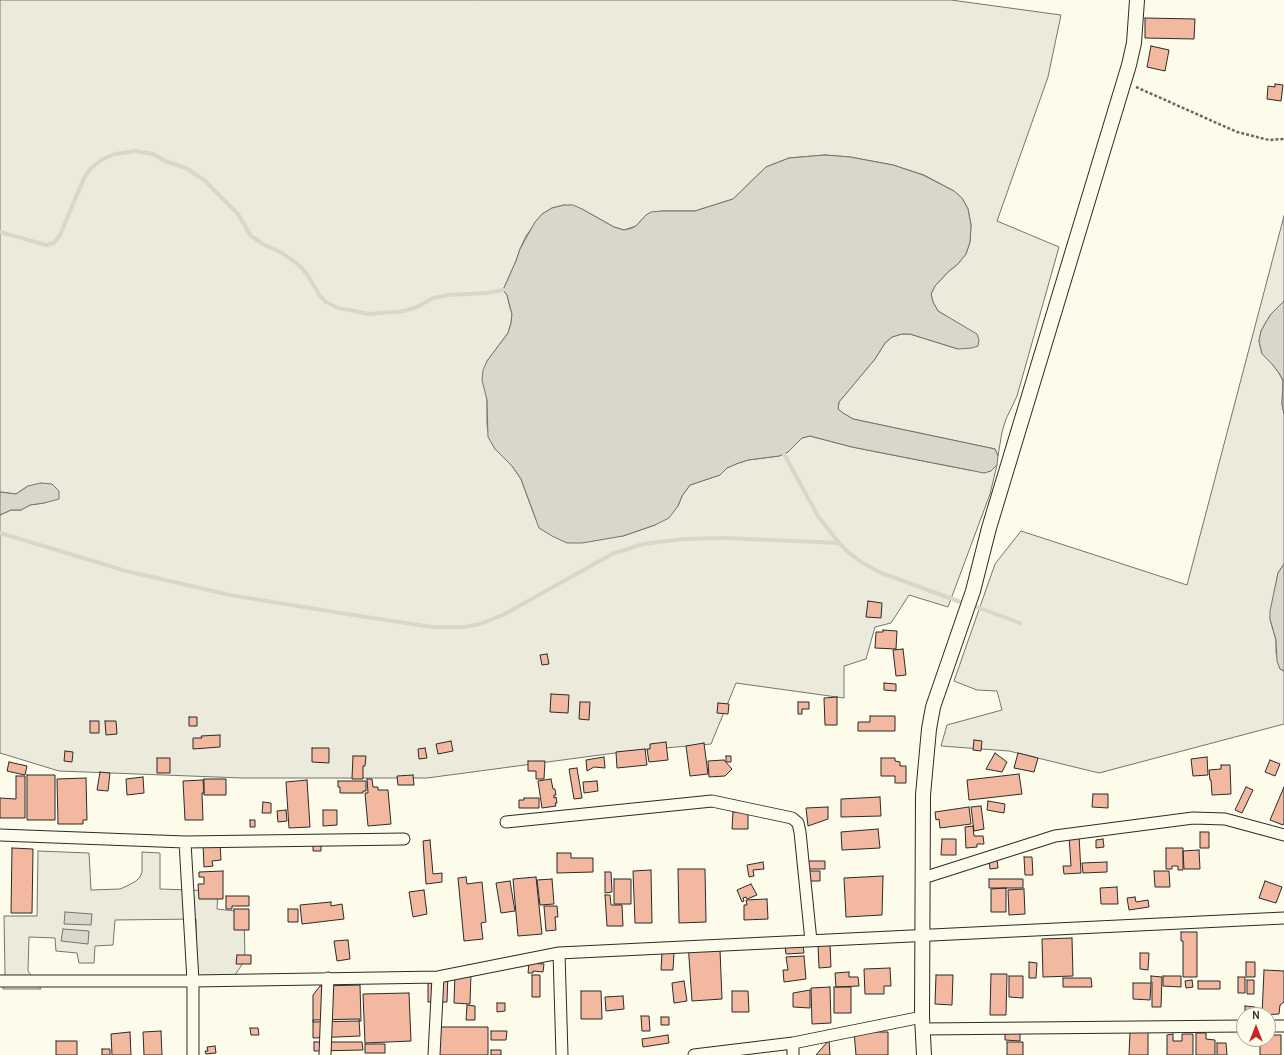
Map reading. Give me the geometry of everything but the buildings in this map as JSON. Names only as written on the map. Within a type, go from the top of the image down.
[{"type":"street","points":[[924,1055],[922,936],[923,795],[929,729],[933,707],[973,590],[992,521],[1124,82],[1134,43],[1137,0]]},
{"type":"street","points":[[506,822],[712,801],[792,818],[798,823],[800,832],[812,941]]},
{"type":"street","points":[[923,878],[1055,836],[1186,819],[1225,819],[1284,835]]},
{"type":"street","points":[[0,835],[185,842],[404,839]]},
{"type":"street","points":[[185,842],[193,981],[193,1055]]},
{"type":"street","points":[[0,981],[193,981],[438,977],[559,953],[1284,918]]},
{"type":"street","points":[[559,953],[562,1055]]},
{"type":"street","points":[[434,1055],[438,977]]},
{"type":"street","points":[[325,1055],[328,978]]},
{"type":"street","points":[[694,1055],[793,1043],[923,1023],[1236,1026]]},
{"type":"street","points":[[793,1043],[794,1055]]},
{"type":"path","points":[[1124,82],[1237,132],[1269,140],[1284,139]]},
{"type":"shaded area","points":[[0,0],[951,0],[1061,15],[1048,77],[997,221],[1059,247],[1017,396],[1006,419],[1002,432],[998,456],[995,449],[853,419],[838,409],[839,402],[875,359],[885,343],[892,337],[902,334],[910,334],[958,349],[945,315],[938,311],[931,294],[935,286],[966,254],[970,242],[971,225],[968,209],[962,198],[954,191],[924,175],[893,165],[850,157],[825,155],[789,158],[766,167],[733,199],[695,211],[662,211],[646,215],[636,226],[624,230],[614,227],[582,209],[564,205],[552,208],[542,214],[526,236],[520,249],[503,290],[507,295],[512,314],[511,323],[508,333],[487,361],[487,425],[489,437],[495,449],[512,466],[521,479],[536,520],[623,536],[655,525],[678,506],[682,496],[690,485],[720,475],[727,468],[748,460],[779,456],[788,452],[802,438],[810,436],[852,447],[969,470],[991,471],[997,465],[990,494],[948,607],[909,595],[891,623],[875,627],[866,659],[844,666],[844,698],[736,683],[711,744],[630,751],[427,778],[242,778],[59,771],[0,753],[0,515],[11,510],[21,510],[30,505],[44,503],[59,492],[28,486],[16,494],[0,492]]},
{"type":"shaded area","points":[[825,155],[850,157],[893,165],[923,175],[954,191],[962,198],[968,209],[971,225],[970,242],[966,254],[935,286],[931,294],[938,311],[977,334],[979,340],[978,346],[958,349],[910,334],[902,334],[892,337],[885,343],[875,359],[839,402],[838,409],[853,419],[995,449],[998,456],[997,465],[991,471],[984,473],[852,447],[810,436],[802,438],[788,452],[779,456],[748,460],[727,468],[720,475],[690,485],[669,518],[655,525],[623,536],[582,543],[567,543],[539,528],[521,479],[512,466],[495,449],[488,437],[487,400],[482,380],[483,370],[487,361],[508,333],[512,314],[507,295],[503,290],[520,249],[535,222],[542,214],[552,208],[564,205],[573,205],[614,227],[624,230],[636,226],[646,215],[651,212],[695,211],[733,199],[766,167],[789,158]]},
{"type":"shaded area","points":[[1284,216],[1284,301],[1271,314],[1266,322],[1261,331],[1259,341],[1262,354],[1279,373],[1283,381],[1284,564],[1278,573],[1270,619],[1276,640],[1276,653],[1280,669],[1284,671],[1284,724],[1099,773],[1009,751],[941,746],[947,725],[1002,710],[997,691],[977,690],[954,681],[995,564],[1021,531],[1187,585]]},
{"type":"shaded area","points":[[1284,301],[1284,414],[1282,404],[1283,380],[1272,364],[1262,354],[1259,341],[1261,331],[1271,314]]},
{"type":"shaded area","points":[[41,483],[52,484],[59,491],[59,499],[30,505],[21,510],[11,510],[0,515],[0,492],[16,494],[28,486]]},
{"type":"shaded area","points":[[1284,564],[1284,671],[1280,669],[1277,661],[1276,640],[1270,619],[1270,611],[1278,573]]},
{"type":"shaded area","points":[[38,851],[89,853],[91,890],[120,889],[127,886],[140,877],[142,872],[142,852],[160,853],[160,889],[218,891],[217,909],[244,912],[245,960],[235,975],[197,976],[196,919],[115,920],[113,945],[95,946],[94,963],[79,963],[77,953],[56,951],[55,938],[29,937],[28,971],[41,989],[3,989],[5,973],[4,916],[37,916]]},
{"type":"shaded area","points":[[65,912],[92,914],[91,925],[64,924]]},
{"type":"shaded area","points":[[63,929],[89,931],[88,944],[61,941]]},
{"type":"waterway","points":[[0,232],[46,245],[54,243],[60,235],[84,178],[91,168],[103,159],[115,154],[136,151],[153,154],[165,161],[186,168],[204,180],[238,214],[251,236],[263,244],[282,253],[300,266],[320,296],[326,302],[338,308],[369,314],[404,311],[417,307],[433,298],[448,295],[487,293],[503,290]]},
{"type":"waterway","points":[[784,454],[818,516],[847,551],[861,562],[879,572],[963,603]]},
{"type":"waterway","points":[[0,533],[126,571],[230,595],[432,627],[465,627],[480,624],[503,615],[612,554],[643,544],[683,539],[724,538],[839,543]]},
{"type":"waterway","points":[[977,607],[1020,623]]}]
